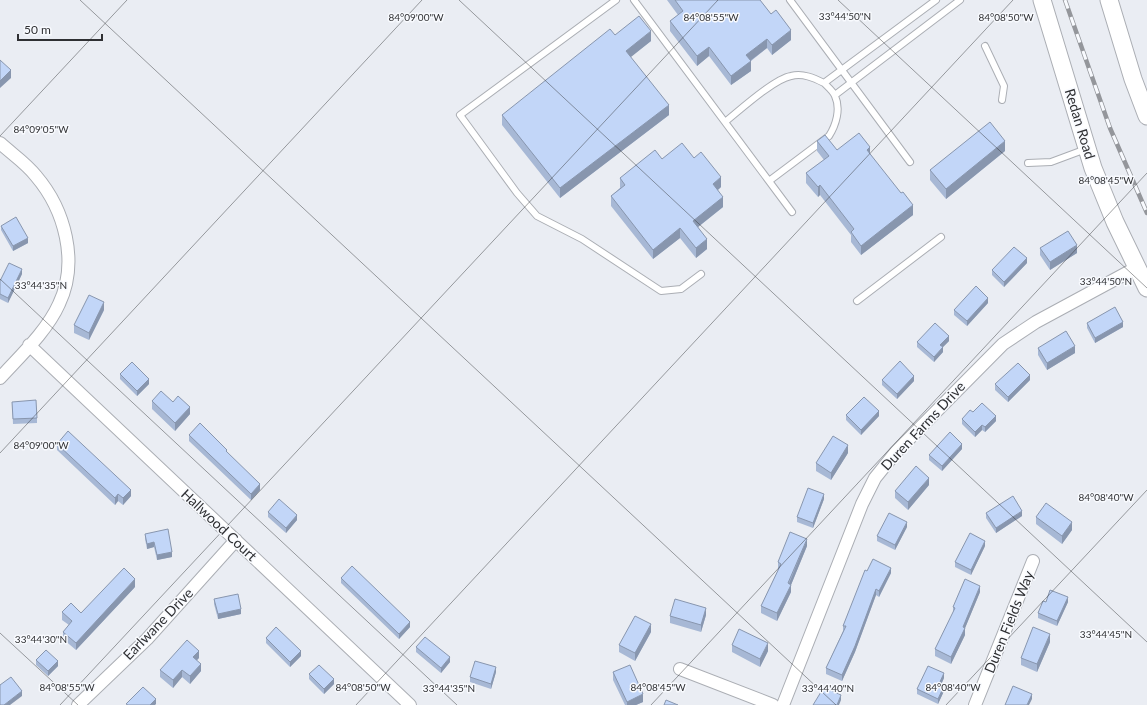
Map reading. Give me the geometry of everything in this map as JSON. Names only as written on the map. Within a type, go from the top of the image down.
[{"type":"main road","name":"Redan Road","points":[[1042,0],[1087,149],[1115,222],[1147,288]]},
{"type":"main road","points":[[1109,0],[1131,72],[1147,116]]},
{"type":"street","points":[[0,143],[24,163],[46,189],[61,218],[69,256],[65,290],[59,305],[44,329],[0,378]]},
{"type":"street","name":"Duren Farms Drive","points":[[783,705],[862,504],[875,478],[1003,344],[1036,322],[1136,268]]},
{"type":"street","name":"Hallwood Court","points":[[29,345],[410,705]]},
{"type":"street","name":"Earlwane Drive","points":[[78,705],[147,639],[236,540]]},
{"type":"street","name":"Duren Fields Way","points":[[976,705],[1033,561]]},
{"type":"street","points":[[680,669],[773,705]]},
{"type":"lane","points":[[616,0],[460,115],[517,193],[537,216],[582,239],[661,291],[681,289],[701,274]]},
{"type":"lane","points":[[634,0],[792,212]]},
{"type":"lane","points":[[790,0],[910,162]]},
{"type":"lane","points":[[824,83],[936,0]]},
{"type":"lane","points":[[835,95],[960,0]]},
{"type":"lane","points":[[985,46],[1004,86],[1002,100]]},
{"type":"lane","points":[[725,122],[782,79],[800,75],[813,77],[824,83],[835,95],[837,116],[835,127],[829,136],[769,181]]},
{"type":"lane","points":[[1028,163],[1051,162],[1087,149]]},
{"type":"lane","points":[[858,301],[941,237]]},
{"type":"building","points":[[675,0],[760,0],[771,14],[776,10],[791,30],[772,45],[767,39],[746,55],[751,61],[731,76],[709,47],[697,56],[670,21],[683,11]]},
{"type":"building","points":[[639,16],[651,31],[626,51],[669,105],[560,188],[502,115],[610,29],[615,35]]},
{"type":"building","points":[[0,60],[11,70],[0,81]]},
{"type":"building","points":[[990,122],[1005,141],[946,189],[930,170]]},
{"type":"building","points":[[859,133],[870,147],[867,150],[901,193],[903,192],[913,205],[861,246],[851,232],[854,229],[820,185],[818,187],[806,173],[829,156],[817,141],[825,135],[837,150]]},
{"type":"building","points":[[682,143],[694,158],[701,152],[721,177],[713,184],[723,197],[693,221],[707,239],[696,248],[680,228],[653,250],[611,196],[625,185],[620,178],[655,150],[662,159]]},
{"type":"building","points":[[16,217],[28,238],[13,246],[1,226]]},
{"type":"building","points":[[1068,231],[1077,245],[1050,262],[1040,248]]},
{"type":"building","points":[[1014,247],[1027,258],[1004,282],[992,270]]},
{"type":"building","points":[[9,263],[22,269],[8,298],[0,294],[0,281]]},
{"type":"building","points":[[976,286],[988,298],[967,321],[954,310]]},
{"type":"building","points":[[89,295],[104,302],[89,333],[74,325]]},
{"type":"building","points":[[1115,307],[1123,322],[1095,338],[1087,323]]},
{"type":"building","points":[[935,323],[949,336],[940,345],[943,347],[934,357],[917,342]]},
{"type":"building","points":[[1066,331],[1075,346],[1047,363],[1038,348]]},
{"type":"building","points":[[900,361],[914,376],[897,394],[882,380]]},
{"type":"building","points":[[132,362],[149,379],[137,391],[120,374]]},
{"type":"building","points":[[1018,363],[1030,375],[1008,397],[995,384]]},
{"type":"building","points":[[161,391],[173,402],[178,396],[190,407],[175,423],[152,401]]},
{"type":"building","points":[[864,397],[879,411],[861,430],[846,415]]},
{"type":"building","points":[[36,400],[37,418],[13,419],[12,402]]},
{"type":"building","points":[[982,403],[996,416],[985,427],[982,425],[975,432],[962,419],[970,410],[973,412]]},
{"type":"building","points":[[200,423],[260,484],[251,494],[189,435]]},
{"type":"building","points":[[68,431],[131,490],[123,498],[118,494],[115,498],[57,444]]},
{"type":"building","points":[[950,432],[962,444],[942,466],[929,455]]},
{"type":"building","points":[[833,436],[848,445],[831,473],[816,463]]},
{"type":"building","points":[[916,466],[929,478],[908,502],[895,491]]},
{"type":"building","points":[[808,488],[824,494],[813,523],[797,517]]},
{"type":"building","points":[[1013,496],[1022,511],[996,528],[986,513]]},
{"type":"building","points":[[279,499],[297,515],[286,528],[268,512]]},
{"type":"building","points":[[1046,503],[1072,522],[1062,536],[1036,517]]},
{"type":"building","points":[[889,513],[907,522],[895,545],[877,536]]},
{"type":"building","points":[[168,529],[172,552],[157,555],[154,542],[147,544],[145,534]]},
{"type":"building","points":[[790,532],[807,539],[788,583],[791,585],[777,613],[761,606],[781,564],[778,562]]},
{"type":"building","points":[[970,533],[985,541],[971,570],[955,562]]},
{"type":"building","points":[[873,559],[891,568],[879,591],[876,589],[855,646],[842,675],[826,668],[846,626],[843,626],[865,570],[867,571]]},
{"type":"building","points":[[352,566],[410,622],[399,634],[341,578]]},
{"type":"building","points":[[124,568],[135,579],[76,643],[63,632],[72,621],[62,612],[71,603],[81,613]]},
{"type":"building","points":[[965,579],[980,586],[963,627],[965,628],[951,657],[935,649],[955,608],[953,607]]},
{"type":"building","points":[[1050,590],[1068,597],[1057,621],[1038,613],[1043,601],[1046,602]]},
{"type":"building","points":[[238,594],[241,609],[218,614],[214,599]]},
{"type":"building","points":[[675,599],[706,608],[701,625],[670,616]]},
{"type":"building","points":[[635,616],[651,624],[635,653],[619,645]]},
{"type":"building","points":[[276,627],[301,651],[290,662],[266,638]]},
{"type":"building","points":[[1033,627],[1050,634],[1037,664],[1021,658]]},
{"type":"building","points":[[739,629],[768,643],[760,659],[732,645]]},
{"type":"building","points":[[425,637],[450,657],[441,668],[416,647]]},
{"type":"building","points":[[187,640],[199,651],[193,657],[201,664],[190,676],[182,670],[173,680],[160,670]]},
{"type":"building","points":[[46,650],[58,661],[48,671],[36,660]]},
{"type":"building","points":[[475,661],[496,667],[491,684],[470,677]]},
{"type":"building","points":[[319,665],[334,679],[324,689],[309,674]]},
{"type":"building","points":[[630,665],[643,694],[627,702],[613,672]]},
{"type":"building","points":[[928,666],[944,673],[939,684],[944,686],[938,699],[917,689]]},
{"type":"building","points":[[11,677],[22,691],[4,705],[0,705],[0,685]]},
{"type":"building","points":[[1013,686],[1032,694],[1027,705],[1005,705]]},
{"type":"building","points":[[143,687],[156,699],[150,705],[126,704]]},
{"type":"building","points":[[824,687],[841,695],[837,705],[813,705]]},
{"type":"building","points":[[666,700],[678,705],[664,705]]},
{"type":"railway","points":[[1065,0],[1110,128],[1147,213]]}]
